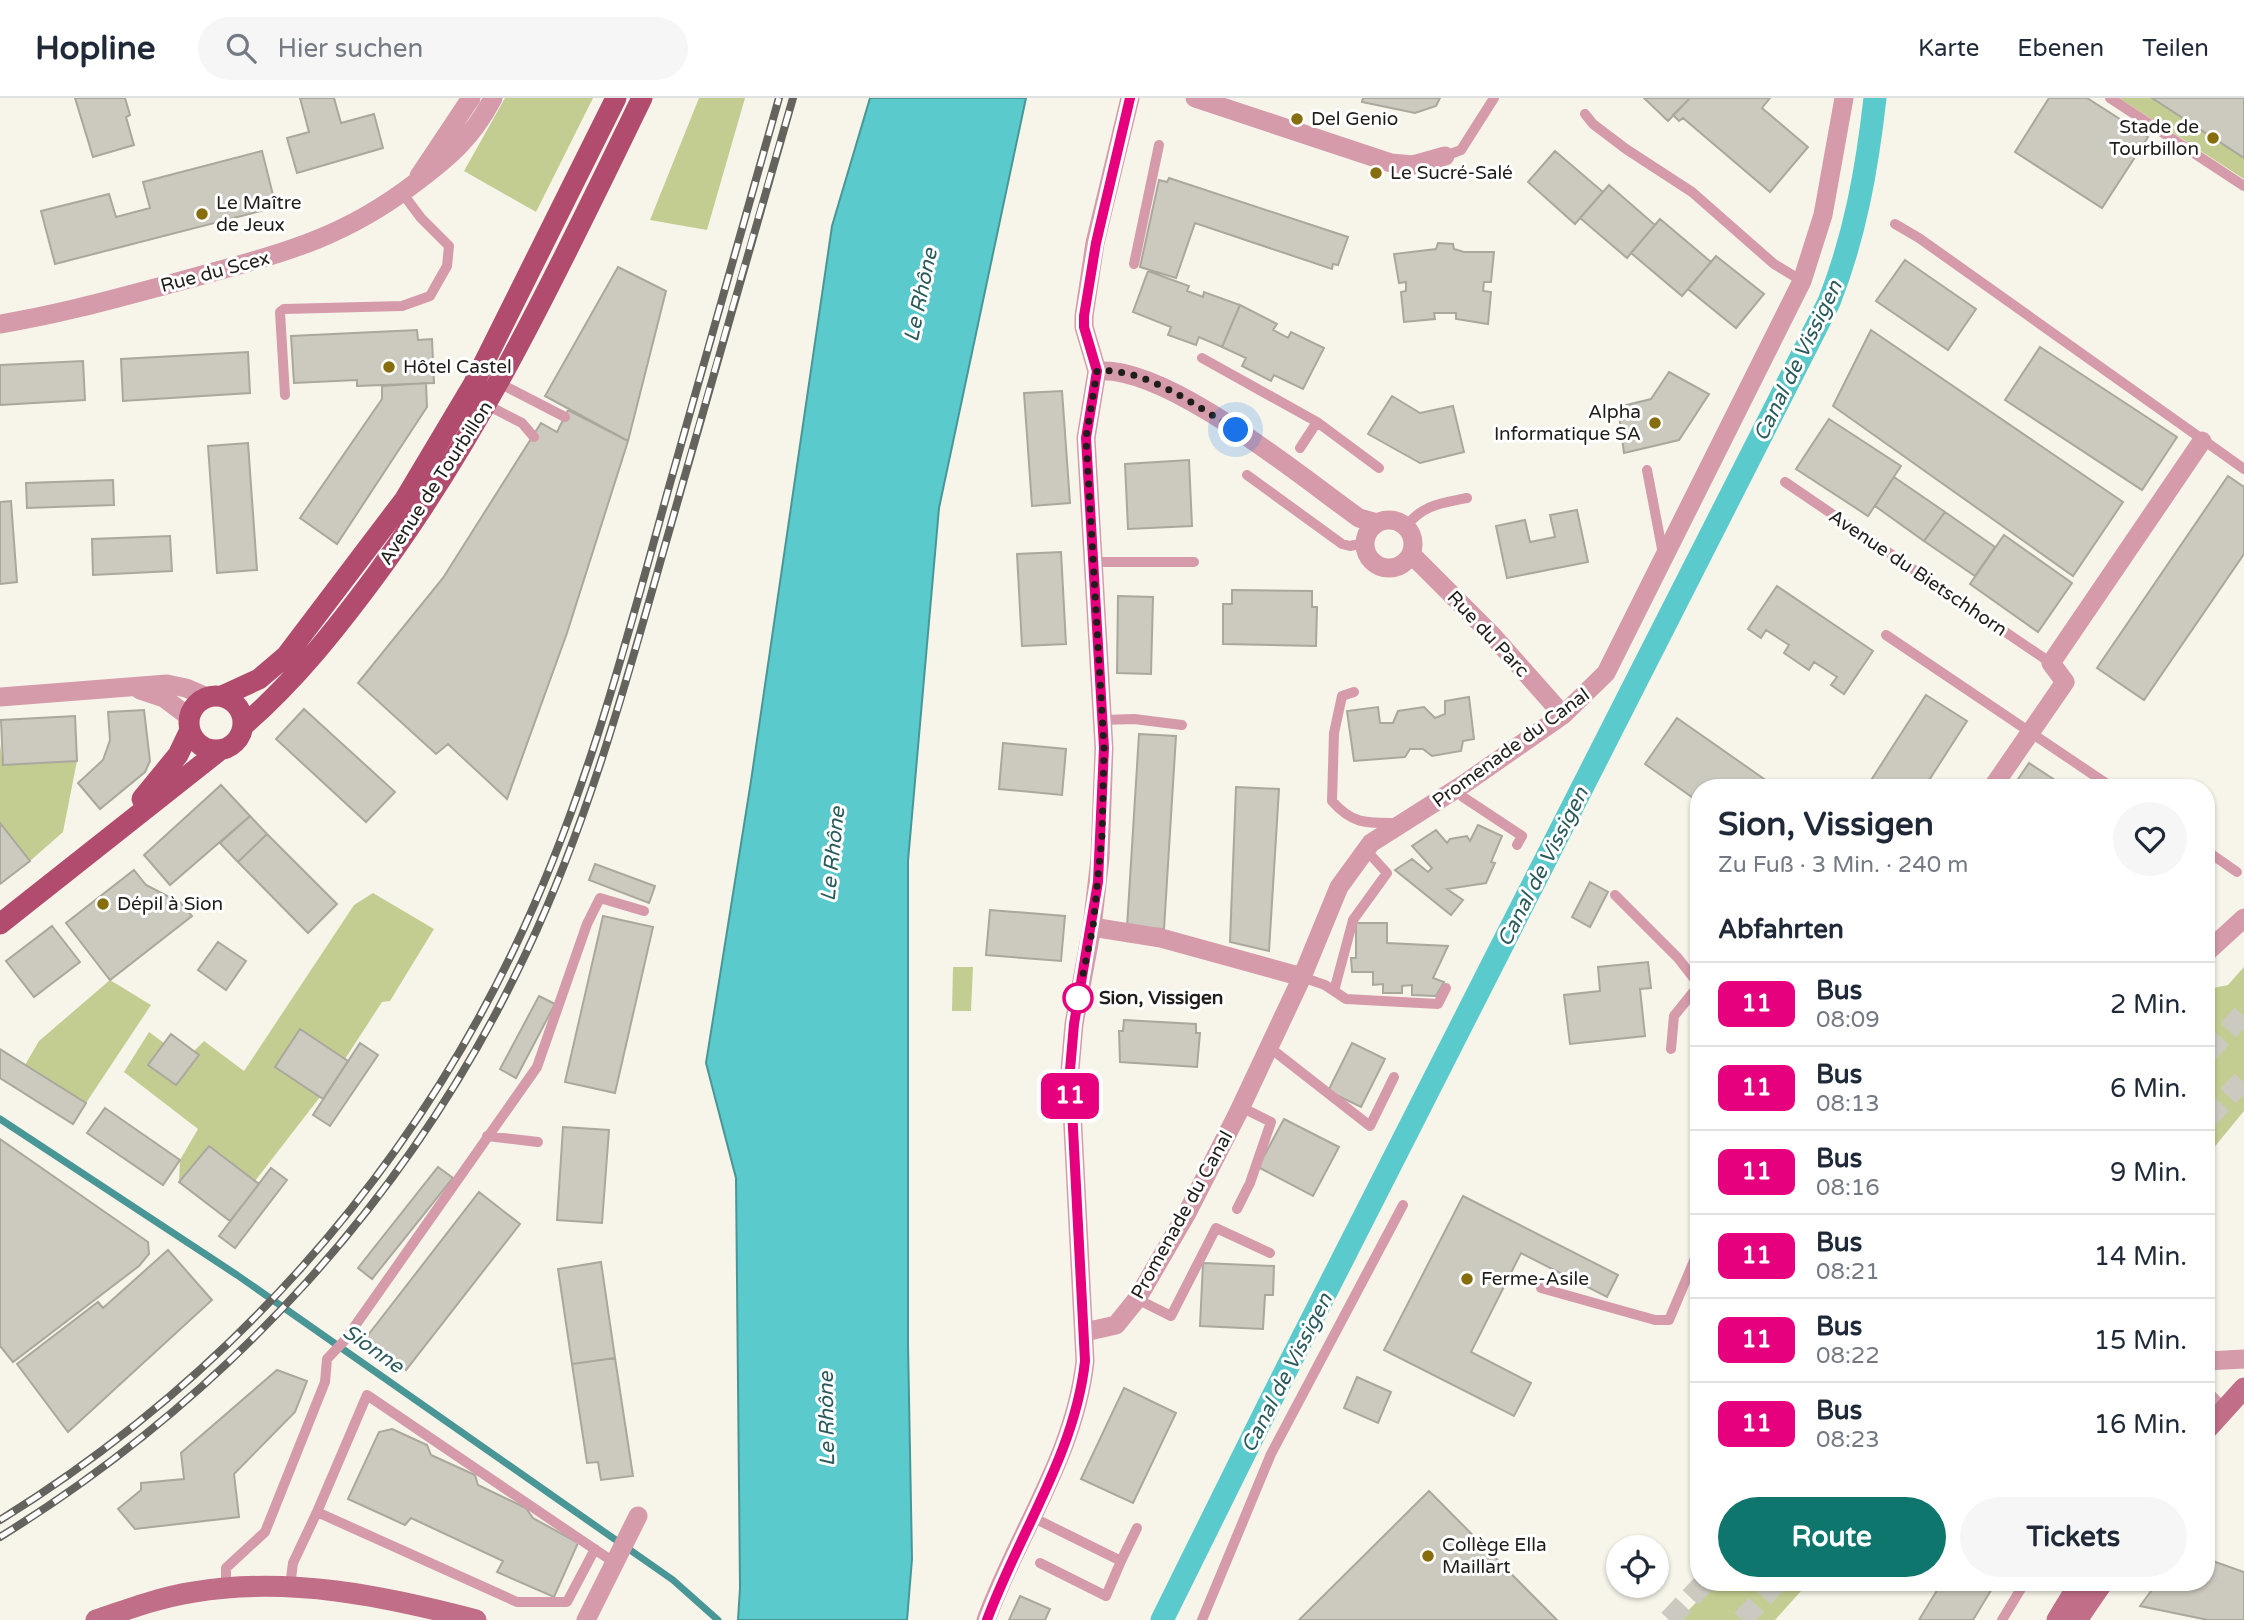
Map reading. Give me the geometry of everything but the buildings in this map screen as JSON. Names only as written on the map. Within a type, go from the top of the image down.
[{"type":"main road","name":"Avenue de Tourbillon","points":[[215,697],[259,679],[286,656],[405,499],[472,385],[616,98]]},
{"type":"main road","name":"Avenue de Tourbillon","points":[[243,726],[285,688],[408,531],[499,383],[642,98]]},
{"type":"main road","points":[[0,924],[220,750],[236,742],[243,726],[239,707],[215,697],[195,705],[190,723],[168,768],[111,835]]},
{"type":"main road","points":[[190,723],[202,746],[220,750]]},
{"type":"main road","points":[[2215,1404],[2244,1388]]},
{"type":"main road","points":[[96,1620],[192,1592],[290,1586],[395,1601],[476,1620]]},
{"type":"main road","points":[[2057,1620],[2075,1591]]},
{"type":"main road","points":[[2077,1620],[2097,1591]]},
{"type":"main road","points":[[395,1601],[440,1620]]},
{"type":"street","name":"Rue du Scex","points":[[409,188],[471,98]]},
{"type":"street","name":"Rue du Scex","points":[[0,324],[75,310],[292,251],[339,233],[409,188],[456,152],[494,98]]},
{"type":"street","points":[[986,1620],[1064,1448],[1081,1393],[1085,1332],[1070,1070],[1074,1024],[1093,927],[1102,836],[1102,720],[1086,438],[1097,371],[1084,327],[1085,299],[1130,98]]},
{"type":"street","points":[[1195,98],[1391,163],[1413,165],[1445,156]]},
{"type":"street","name":"Promenade du Canal","points":[[1085,1332],[1116,1325],[1136,1299],[1187,1213],[1269,1047],[1339,887],[1370,843],[1457,789],[1563,715],[1606,673],[1802,281],[1823,215],[1844,98]]},
{"type":"street","points":[[1097,371],[1123,372],[1182,398],[1236,430],[1359,517],[1377,523]]},
{"type":"street","points":[[1998,779],[2065,682],[2051,663],[2202,440]]},
{"type":"street","points":[[1392,520],[1406,527],[1413,540],[1411,554],[1399,566],[1383,568],[1369,559],[1364,543],[1371,528],[1377,523],[1392,520]]},
{"type":"street","name":"Rue du Parc","points":[[1411,554],[1493,636],[1563,715]]},
{"type":"street","points":[[0,697],[173,685],[215,697]]},
{"type":"street","points":[[125,688],[153,693],[190,723]]},
{"type":"street","points":[[2215,945],[2244,918]]},
{"type":"street","points":[[1093,927],[1161,938],[1302,976]]},
{"type":"street","points":[[2215,1361],[2244,1359]]},
{"type":"street","points":[[586,1620],[638,1516]]},
{"type":"lane","points":[[1445,156],[1461,150],[1494,98]]},
{"type":"lane","points":[[2110,98],[2244,186]]},
{"type":"lane","points":[[1585,114],[1593,124],[1626,149],[1692,192],[1774,264],[1802,281]]},
{"type":"lane","points":[[1134,264],[1158,145]]},
{"type":"lane","points":[[285,395],[280,313],[284,309],[402,306],[430,296],[447,266],[449,246],[421,218],[409,188]]},
{"type":"lane","points":[[1895,224],[1919,238],[2244,469]]},
{"type":"lane","points":[[1202,358],[1317,422],[1379,468]]},
{"type":"lane","points":[[499,383],[565,417]]},
{"type":"lane","points":[[487,405],[522,423],[534,437]]},
{"type":"lane","points":[[1300,448],[1317,422]]},
{"type":"lane","points":[[1647,470],[1664,558]]},
{"type":"lane","points":[[1247,475],[1342,544],[1364,543]]},
{"type":"lane","name":"Avenue du Bietschhorn","points":[[1785,482],[2051,663]]},
{"type":"lane","points":[[1406,527],[1415,514],[1429,506],[1467,498]]},
{"type":"lane","points":[[1093,562],[1194,562]]},
{"type":"lane","points":[[1886,635],[2100,779]]},
{"type":"lane","points":[[1354,692],[1342,696],[1334,733],[1332,801],[1345,815],[1365,823],[1402,823]]},
{"type":"lane","points":[[1102,720],[1134,719],[1182,725]]},
{"type":"lane","points":[[1457,789],[1463,797],[1522,836],[1517,845]]},
{"type":"lane","points":[[1334,991],[1353,920],[1387,873],[1366,849]]},
{"type":"lane","points":[[2215,857],[2237,872]]},
{"type":"lane","points":[[1615,895],[1690,973]]},
{"type":"lane","points":[[226,1588],[226,1568],[265,1532],[326,1382],[327,1359],[345,1340],[537,1067],[587,924],[600,898],[644,911]]},
{"type":"lane","points":[[1302,976],[1346,999],[1438,1004],[1446,988]]},
{"type":"lane","points":[[1671,1049],[1674,1016],[1690,996]]},
{"type":"lane","points":[[1269,1047],[1370,1126],[1394,1077]]},
{"type":"lane","points":[[1237,1209],[1250,1184],[1271,1122],[1241,1107]]},
{"type":"lane","points":[[487,1136],[538,1142]]},
{"type":"lane","points":[[1202,1620],[1272,1454],[1403,1205]]},
{"type":"lane","points":[[1136,1299],[1171,1316],[1216,1228],[1270,1253]]},
{"type":"lane","points":[[1541,1288],[1655,1320],[1669,1320],[1690,1270]]},
{"type":"lane","points":[[290,1586],[293,1563],[367,1395],[595,1549],[618,1560]]},
{"type":"lane","points":[[317,1512],[517,1602],[567,1602],[595,1549]]},
{"type":"lane","points":[[1032,1517],[1121,1561]]},
{"type":"lane","points":[[1040,1563],[1106,1596],[1137,1528]]},
{"type":"lane","points":[[2003,1620],[2020,1591]]},
{"type":"green space","points":[[505,98],[593,98],[536,212],[464,171]]},
{"type":"green space","points":[[699,98],[745,98],[707,230],[650,220]]},
{"type":"green space","name":"Stade de Tourbillon","points":[[2119,98],[2244,98],[2244,179]]},
{"type":"green space","points":[[0,744],[3,765],[77,761],[63,832],[30,861],[0,823]]},
{"type":"green space","points":[[373,893],[434,929],[390,1001],[382,1002],[345,1059],[300,1030],[275,1067],[320,1097],[255,1181],[209,1146],[179,1182],[180,1160],[198,1129],[124,1072],[149,1032],[164,1043],[148,1065],[175,1085],[198,1055],[194,1051],[204,1041],[244,1071],[354,905]]},
{"type":"green space","points":[[953,967],[973,967],[971,1011],[952,1011]]},
{"type":"green space","points":[[2244,967],[2244,1111],[2215,1146],[2215,987],[2228,985]]},
{"type":"green space","points":[[110,980],[151,1005],[86,1103],[25,1065],[39,1041]]},
{"type":"green space","points":[[1707,1591],[1801,1591],[1775,1620],[1679,1620]]},
{"type":"water","name":"Le Rhône","points":[[870,98],[1026,98],[939,508],[908,861],[908,1344],[912,1559],[907,1620],[738,1620],[740,1588],[736,1178],[706,1063],[751,781],[832,226]]},
{"type":"waterway","name":"Canal de Vissigen","points":[[1162,1620],[1829,302],[1859,202],[1875,98]]},
{"type":"waterway","name":"Sionne","points":[[0,1119],[237,1275],[673,1580],[718,1620]]},
{"type":"tunnel","points":[[2215,1044],[2244,1013]]},
{"type":"tunnel","points":[[2215,1110],[2244,1079]]},
{"type":"tunnel","points":[[1669,1620],[1696,1591]]},
{"type":"tunnel","points":[[1742,1620],[1769,1591]]},
{"type":"railway","points":[[0,1520],[81,1466],[158,1406],[231,1341],[299,1271],[361,1196],[418,1117],[470,1034],[540,892],[601,724],[779,98]]},
{"type":"railway","points":[[0,1537],[83,1481],[162,1420],[237,1354],[306,1283],[370,1206],[429,1126],[481,1040],[527,951],[548,903],[603,756],[793,98]]},
{"type":"bus line","name":"11","points":[[987,1620],[1064,1448],[1081,1393],[1085,1361],[1070,1070],[1074,1024],[1093,927],[1098,882],[1104,748],[1086,438],[1097,384],[1097,371],[1087,341],[1084,316],[1096,243],[1130,98]]},
{"type":"place","name":"Del Genio","points":[[1297,119]]},
{"type":"place","name":"Stade de Tourbillon","points":[[2213,138]]},
{"type":"place","name":"Le Sucré-Salé","points":[[1376,173]]},
{"type":"place","name":"Le Maître de Jeux","points":[[202,214]]},
{"type":"place","name":"Hôtel Castel","points":[[389,367]]},
{"type":"place","name":"Alpha Informatique SA","points":[[1655,423]]},
{"type":"place","name":"Dépil à Sion","points":[[103,904]]},
{"type":"place","name":"Sion, Vissigen","points":[[1078,998]]},
{"type":"place","name":"Ferme-Asile","points":[[1467,1279]]},
{"type":"place","name":"Collège Ella Maillart","points":[[1428,1556]]},
{"type":"route","points":[[1078,998],[1093,927],[1102,836],[1104,748],[1086,438],[1097,384],[1097,371],[1110,370],[1136,376],[1182,398],[1236,430]]}]
